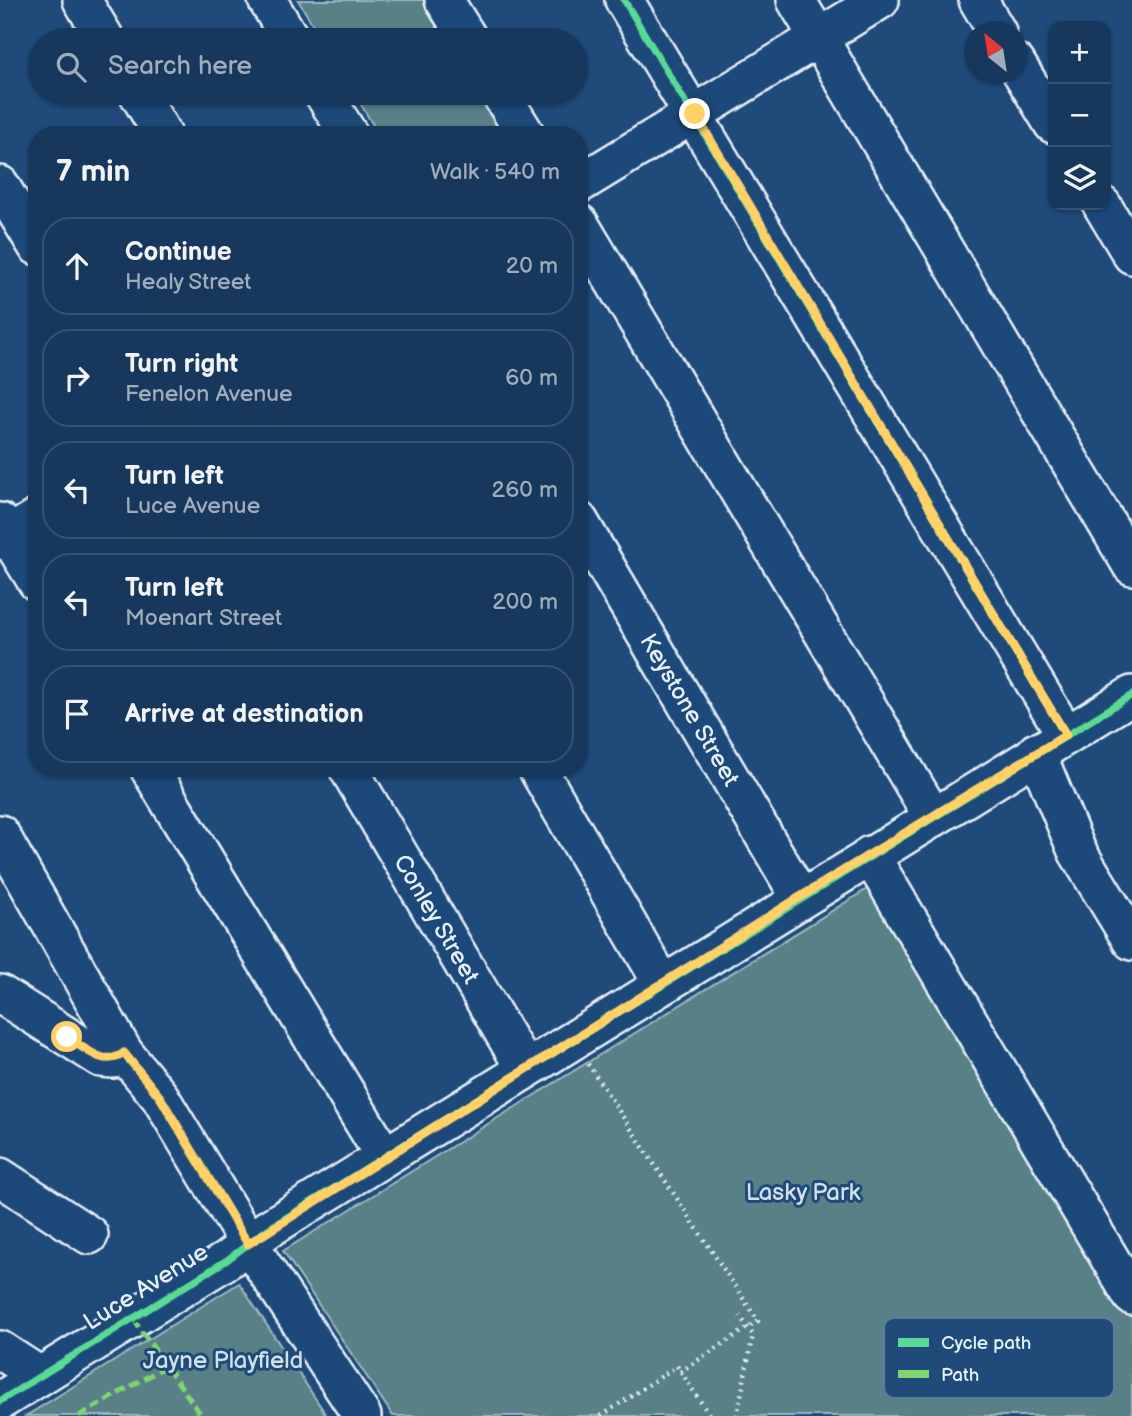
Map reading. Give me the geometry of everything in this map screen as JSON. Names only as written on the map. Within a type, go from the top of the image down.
[{"type":"street","points":[[82,0],[99,28]]},
{"type":"street","points":[[267,0],[284,28]]},
{"type":"street","points":[[444,0],[461,28]]},
{"type":"street","points":[[624,0],[695,114],[1051,744],[1077,851],[1132,942]]},
{"type":"street","points":[[796,0],[1132,566]]},
{"type":"street","points":[[588,179],[880,0]]},
{"type":"street","points":[[978,0],[991,21]]},
{"type":"street","points":[[1027,80],[1048,116]]},
{"type":"street","points":[[145,105],[158,126]]},
{"type":"street","points":[[330,105],[343,126]]},
{"type":"street","points":[[507,105],[520,126]]},
{"type":"street","points":[[0,185],[28,231]]},
{"type":"street","points":[[1105,210],[1132,255]]},
{"type":"street","points":[[588,238],[933,817]]},
{"type":"street","points":[[11,529],[28,564]]},
{"type":"street","name":"Keystone Street","points":[[588,537],[800,897]]},
{"type":"street","name":"Luce Avenue","points":[[0,1401],[384,1156],[800,897],[1132,695]]},
{"type":"street","points":[[154,777],[384,1156]]},
{"type":"street","name":"Conley Street","points":[[353,777],[526,1069]]},
{"type":"street","points":[[542,777],[662,983]]},
{"type":"street","points":[[0,834],[124,1053],[160,1097],[248,1244],[362,1416]]},
{"type":"street","points":[[870,855],[1132,1296]]},
{"type":"street","points":[[0,994],[102,1058],[113,1059],[124,1053]]},
{"type":"street","points":[[0,1177],[89,1235]]},
{"type":"street","points":[[0,1350],[40,1376]]},
{"type":"path","points":[[586,1060],[758,1321],[680,1372]]},
{"type":"path","points":[[737,1416],[753,1335],[740,1316]]},
{"type":"path","points":[[601,1416],[677,1366],[710,1416]]},
{"type":"green space","points":[[298,0],[434,0],[451,28],[315,28]]},
{"type":"green space","points":[[361,105],[497,105],[510,126],[374,126]]},
{"type":"green space","name":"Lasky Park","points":[[877,883],[1132,1307],[1132,1416],[393,1416],[283,1251]]},
{"type":"green space","name":"Jayne Playfield","points":[[239,1283],[327,1416],[26,1416]]},
{"type":"marked path","points":[[133,1319],[202,1416]]},
{"type":"marked path","points":[[79,1416],[168,1365]]},
{"type":"cycle path","points":[[624,0],[1066,735]]},
{"type":"cycle path","points":[[0,1401],[227,1260],[268,1229],[1132,695]]},
{"type":"route","points":[[67,1037],[105,1059],[113,1059],[124,1053],[160,1097],[248,1244],[800,897],[1066,735],[695,114]]}]
